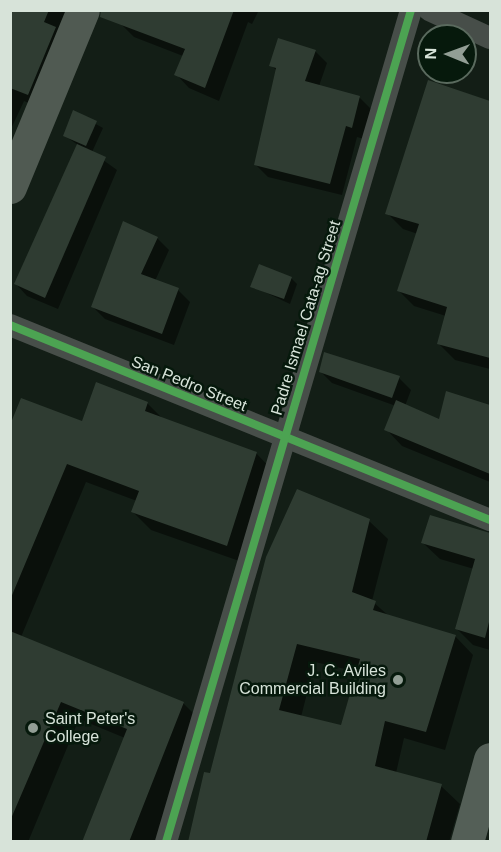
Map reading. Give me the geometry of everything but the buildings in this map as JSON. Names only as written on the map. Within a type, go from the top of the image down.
[{"type":"highway","points":[[466,842],[490,759]]},
{"type":"street","points":[[10,187],[82,10]]},
{"type":"street","name":"Padre Ismael Cata-ag Street","points":[[166,842],[411,10]]},
{"type":"street","points":[[429,10],[490,38]]},
{"type":"street","name":"San Pedro Street","points":[[10,325],[490,520]]},
{"type":"cycle path","points":[[166,842],[411,10]]},
{"type":"cycle path","points":[[10,325],[490,520]]},
{"type":"place","name":"J. C. Aviles Commercial Building","points":[[398,680]]},
{"type":"place","name":"Saint Peter's College","points":[[33,728]]}]
